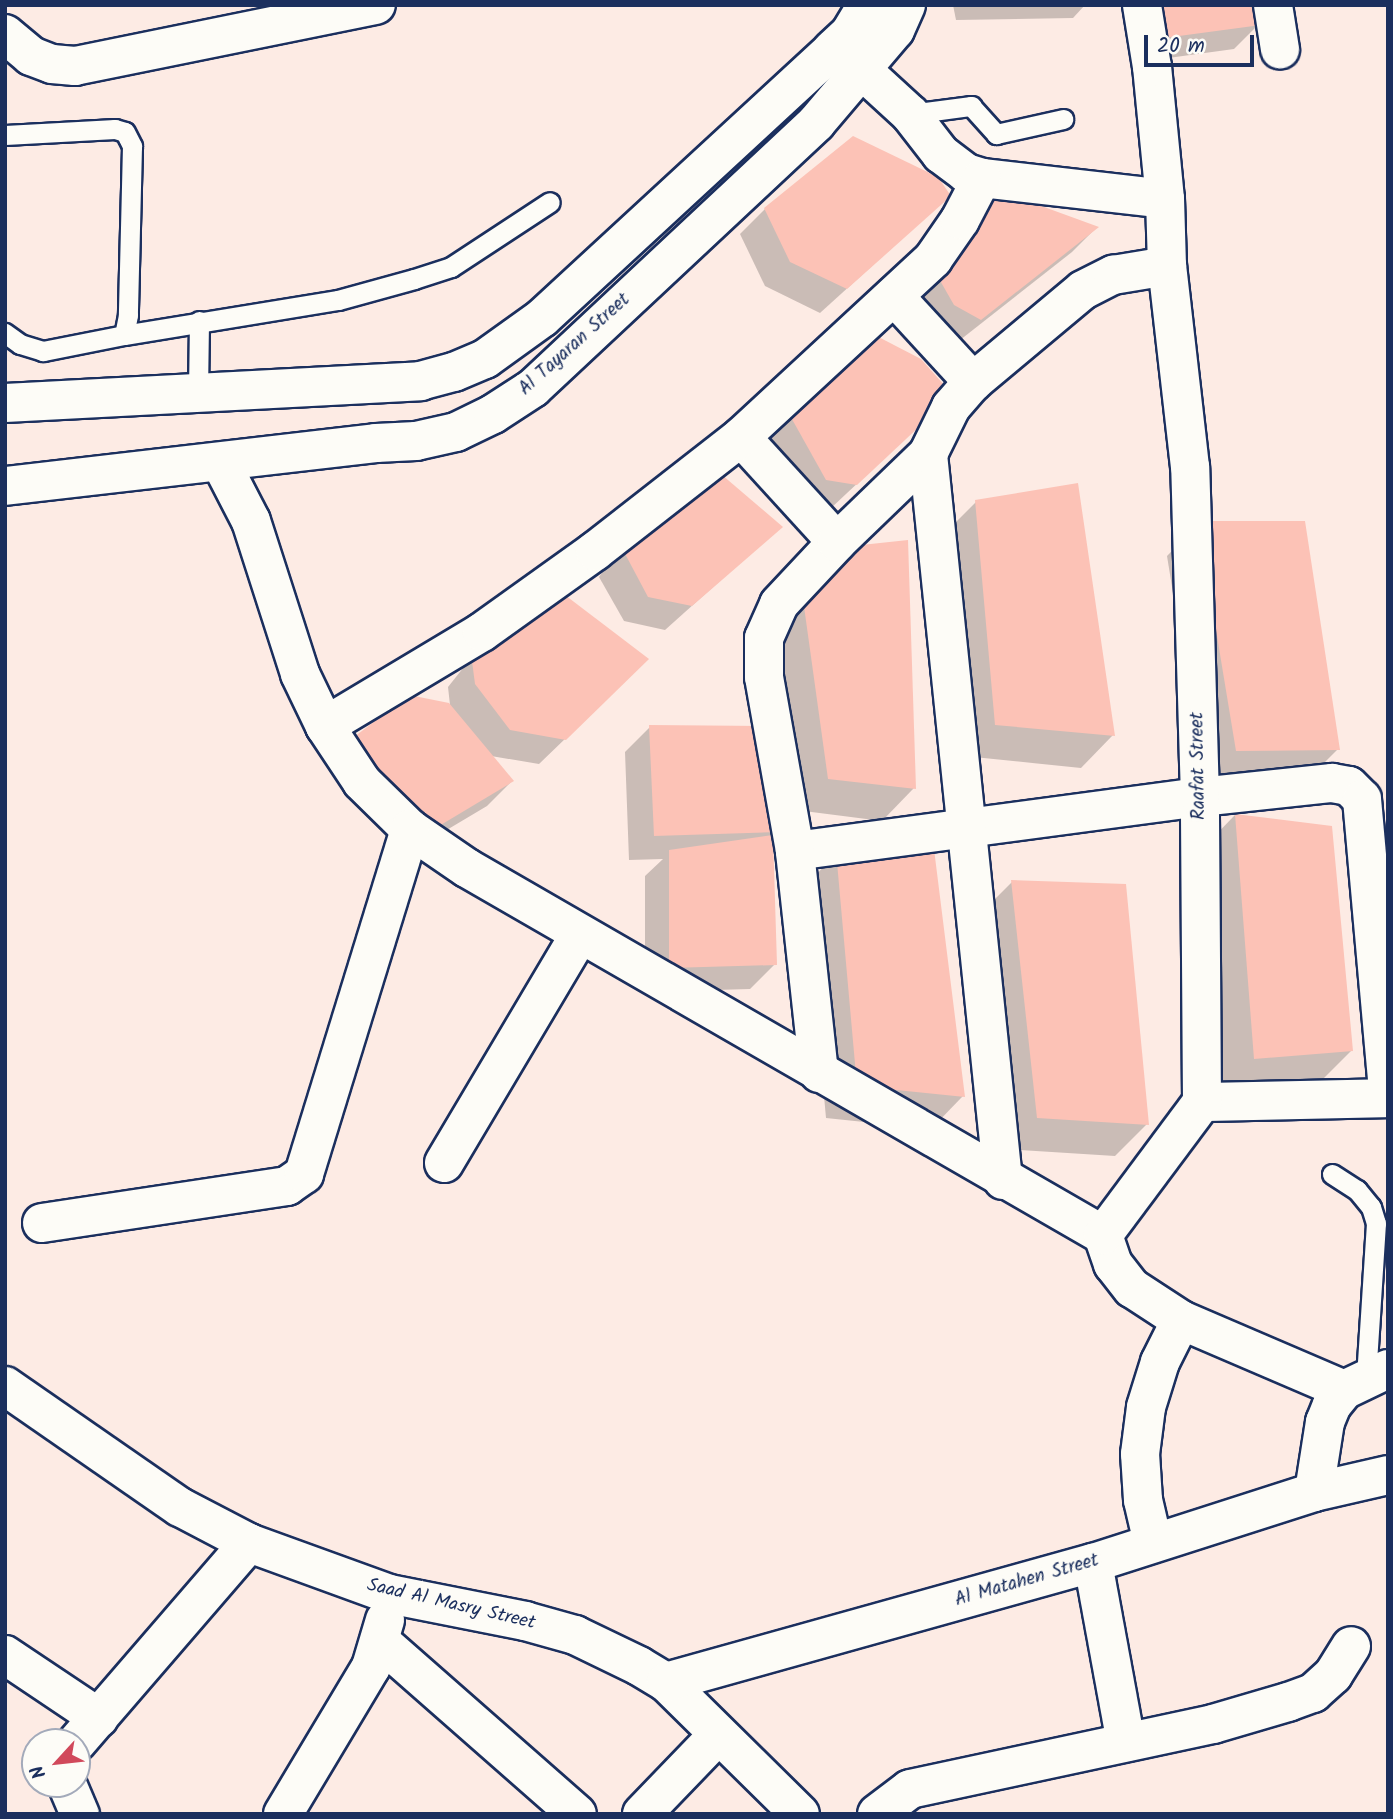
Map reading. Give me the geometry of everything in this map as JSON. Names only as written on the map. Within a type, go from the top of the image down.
[{"type":"street","points":[[5,34],[31,55],[52,64],[75,66],[376,5]]},
{"type":"street","points":[[5,403],[420,381],[454,372],[485,359],[542,318],[812,69],[850,33],[867,5]]},
{"type":"street","name":"Al Tayaran Street","points":[[5,486],[376,443],[416,441],[456,432],[493,414],[533,388],[816,123],[863,71],[895,30],[906,5]]},
{"type":"street","name":"Raafat Street","points":[[1142,5],[1152,67],[1165,199],[1167,267],[1190,467],[1200,797],[1202,1102]]},
{"type":"street","points":[[1273,5],[1280,49]]},
{"type":"street","points":[[863,71],[910,114],[951,164],[982,178],[1165,199]]},
{"type":"street","points":[[325,726],[482,632],[595,551],[741,437],[933,259],[960,220],[982,178]]},
{"type":"street","points":[[819,1073],[795,851],[764,677],[764,638],[779,604],[837,542],[928,454],[951,407],[973,382],[1083,290],[1113,275],[1167,267]]},
{"type":"street","points":[[894,296],[973,382]]},
{"type":"street","points":[[741,437],[837,542]]},
{"type":"street","points":[[928,454],[1003,1180]]},
{"type":"street","points":[[221,463],[251,521],[300,674],[325,726],[362,782],[410,829],[447,856],[580,934],[1003,1180],[1104,1235],[1113,1264],[1132,1288],[1181,1320],[1366,1379]]},
{"type":"street","points":[[795,851],[1200,797],[1332,783],[1349,786],[1363,799],[1388,1090]]},
{"type":"street","points":[[42,1223],[287,1186],[304,1174],[410,829]]},
{"type":"street","points":[[444,1163],[580,934]]},
{"type":"street","points":[[1104,1235],[1202,1102],[1388,1098]]},
{"type":"street","points":[[1153,1544],[1143,1500],[1141,1465],[1146,1407],[1160,1362],[1181,1320]]},
{"type":"street","points":[[1314,1492],[1325,1422],[1332,1405],[1366,1379]]},
{"type":"street","name":"Saad Al Masry Street","points":[[5,1386],[180,1507],[249,1543],[389,1594],[525,1621],[576,1635],[666,1682],[800,1814]]},
{"type":"street","name":"Al Matahen Street","points":[[666,1682],[1093,1563],[1314,1492],[1388,1475]]},
{"type":"street","points":[[90,1728],[249,1543]]},
{"type":"street","points":[[1093,1563],[1126,1742]]},
{"type":"street","points":[[284,1813],[355,1699],[380,1641],[389,1594]]},
{"type":"street","points":[[380,1641],[577,1814]]},
{"type":"street","points":[[877,1814],[910,1789],[1213,1724],[1313,1693],[1333,1675],[1351,1646]]},
{"type":"street","points":[[5,1655],[86,1728]]},
{"type":"street","points":[[642,1814],[718,1735]]},
{"type":"lane","points":[[910,114],[971,106],[996,134],[1063,119]]},
{"type":"lane","points":[[5,135],[114,129],[125,132],[130,138],[128,315],[124,335]]},
{"type":"lane","points":[[5,333],[20,344],[43,351],[199,321],[338,300],[451,267],[550,202]]},
{"type":"lane","points":[[198,393],[199,321]]},
{"type":"lane","points":[[1332,1174],[1357,1190],[1371,1207],[1376,1223],[1366,1379]]},
{"type":"building","points":[[1157,5],[1257,5],[1261,25],[1164,38]]},
{"type":"building","points":[[853,136],[938,177],[951,196],[847,289],[790,262],[764,208]]},
{"type":"building","points":[[992,188],[1099,227],[981,320],[954,305],[922,249]]},
{"type":"building","points":[[865,330],[921,359],[953,395],[857,485],[826,480],[788,412]]},
{"type":"building","points":[[694,451],[783,527],[692,606],[648,597],[623,550]]},
{"type":"building","points":[[1078,483],[1115,736],[995,725],[975,500]]},
{"type":"building","points":[[1198,521],[1305,521],[1340,750],[1236,751]]},
{"type":"building","points":[[908,540],[916,789],[828,779],[802,592],[852,546]]},
{"type":"building","points":[[540,576],[649,659],[566,740],[510,730],[475,684],[472,661]]},
{"type":"building","points":[[409,695],[449,703],[514,781],[429,832],[354,737]]},
{"type":"building","points":[[649,725],[766,726],[778,832],[654,836]]},
{"type":"building","points":[[1235,814],[1332,826],[1353,1051],[1254,1059]]},
{"type":"building","points":[[773,835],[777,965],[669,968],[669,850]]},
{"type":"building","points":[[933,841],[965,1097],[857,1086],[836,851]]},
{"type":"building","points":[[1011,880],[1126,884],[1149,1125],[1037,1118]]}]
